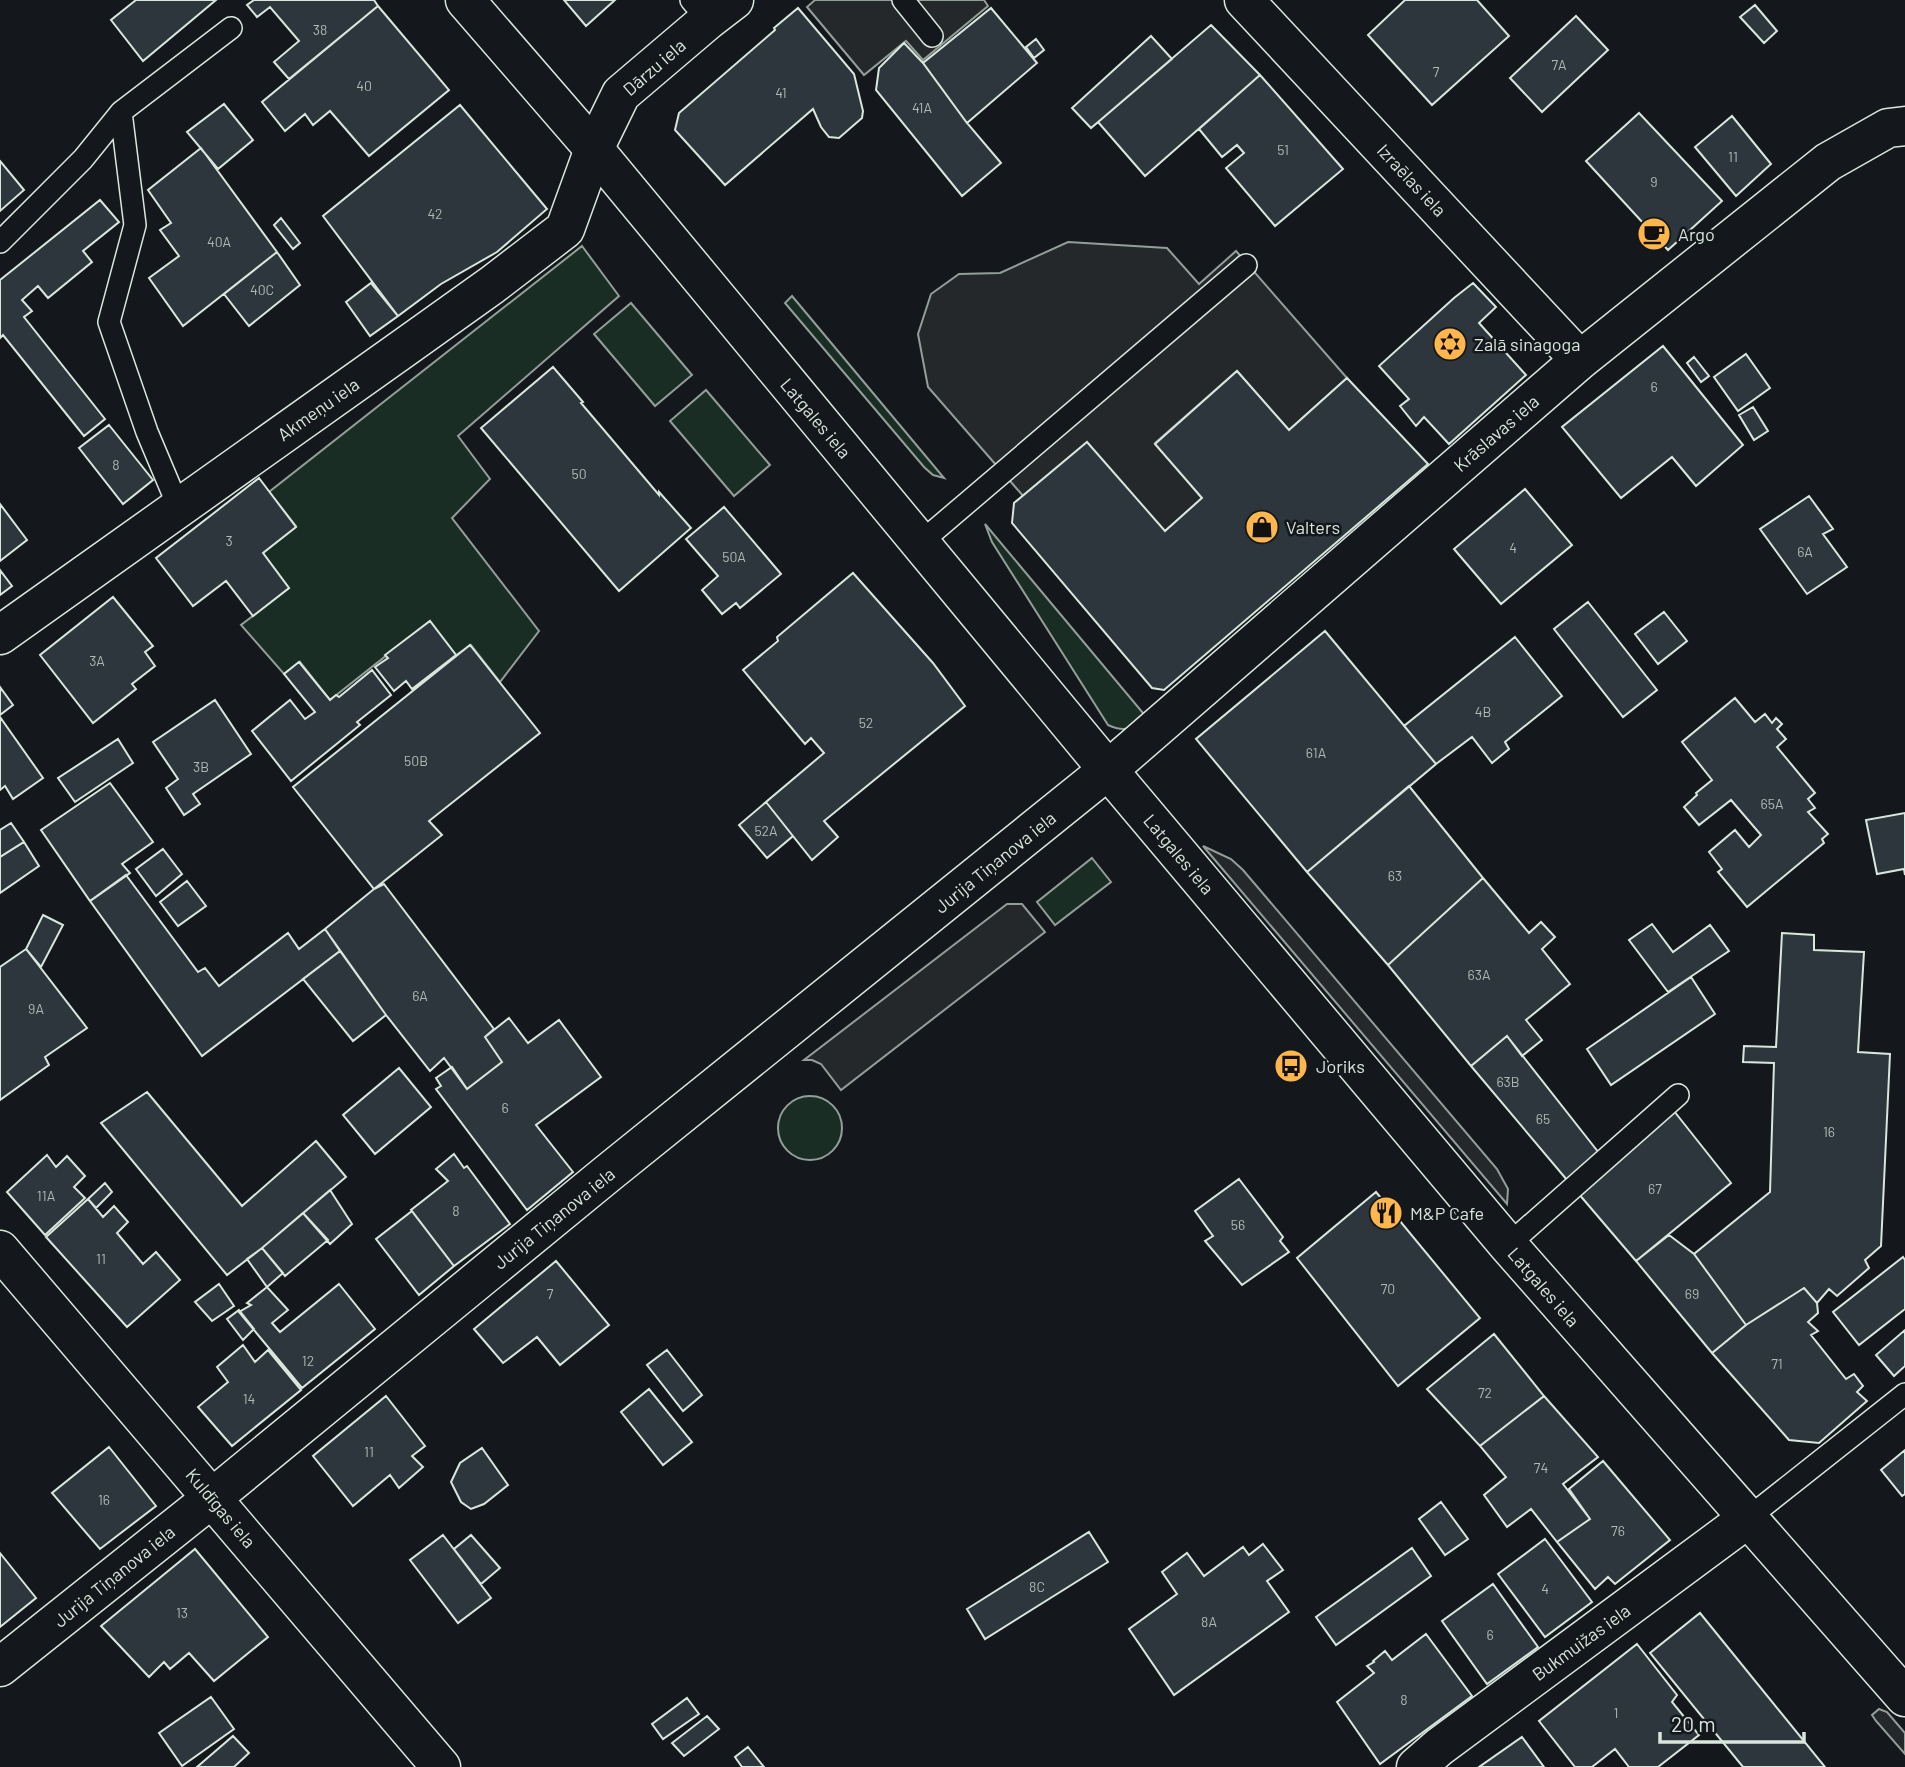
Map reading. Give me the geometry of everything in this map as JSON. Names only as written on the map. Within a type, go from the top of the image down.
[{"type":"street","name":"Latgales iela","points":[[465,0],[594,149],[1108,770],[1507,1245],[1905,1697]]},
{"type":"street","name":"Izraēlas iela","points":[[1244,0],[1580,360]]},
{"type":"street","name":"Dārzu iela","points":[[594,149],[621,94],[711,7]]},
{"type":"street","name":"Krāslavas iela","points":[[1108,770],[1580,360],[1829,162],[1888,128],[1905,126]]},
{"type":"street","name":"Akmeņu iela","points":[[0,635],[471,300],[565,229],[594,149]]},
{"type":"street","name":"Jurija Tiņanova iela","points":[[0,1667],[1108,770]]},
{"type":"street","name":"Kuldīgas iela","points":[[0,1250],[440,1767]]},
{"type":"street","name":"Bukmuižas iela","points":[[1416,1767],[1439,1747],[1747,1519]]},
{"type":"lane","points":[[903,0],[932,36]]},
{"type":"lane","points":[[0,242],[83,159],[121,112],[231,28]]},
{"type":"lane","points":[[121,112],[135,225],[109,322],[147,432],[178,508]]},
{"type":"lane","points":[[920,543],[1246,265]]},
{"type":"lane","points":[[1507,1245],[1678,1094]]},
{"type":"lane","points":[[1747,1519],[1905,1394]]},
{"type":"green space","points":[[582,246],[619,296],[458,436],[490,479],[452,518],[539,631],[500,682],[471,645],[456,655],[430,621],[330,700],[300,662],[284,674],[241,625],[289,588],[263,553],[296,526],[269,492]]},
{"type":"green space","points":[[792,296],[944,478],[933,475],[924,467],[785,303]]},
{"type":"green space","points":[[631,303],[692,375],[655,406],[594,334]]},
{"type":"green space","points":[[706,390],[770,465],[734,496],[670,421]]},
{"type":"green space","points":[[985,524],[1148,719],[1128,728],[1119,729],[1108,725],[992,542]]},
{"type":"green space","points":[[1092,858],[1111,882],[1055,925],[1037,902]]},
{"type":"green space","points":[[804,1096],[816,1096],[833,1105],[840,1116],[840,1140],[833,1151],[816,1160],[804,1160],[792,1155],[783,1146],[778,1134],[778,1122],[783,1110],[792,1101]]},
{"type":"shaded area","points":[[815,0],[984,0],[988,6],[923,60],[906,41],[864,75],[807,7]]},
{"type":"shaded area","points":[[1068,242],[1167,248],[1199,284],[1236,251],[1347,378],[1289,430],[1237,371],[1155,443],[1202,498],[1165,531],[1024,497],[928,387],[918,334],[931,294],[959,274],[1000,273]]},
{"type":"shaded area","points":[[1203,846],[1231,859],[1243,870],[1497,1169],[1508,1189],[1507,1204]]},
{"type":"shaded area","points":[[1007,904],[1022,904],[1045,932],[841,1090],[821,1064],[804,1060]]},
{"type":"shaded area","points":[[1879,1709],[1887,1712],[1905,1733],[1905,1754],[1872,1715]]},
{"type":"building","points":[[136,0],[216,0],[143,61],[111,20]]},
{"type":"building","points":[[254,0],[374,0],[378,6],[289,79],[274,62],[299,41],[270,7],[257,17],[247,5]]},
{"type":"building","points":[[564,0],[615,0],[586,26]]},
{"type":"building","points":[[1405,0],[1477,0],[1509,36],[1432,105],[1368,35]]},
{"type":"building","points":[[1755,5],[1777,31],[1764,43],[1740,17]]},
{"type":"building","points":[[378,6],[449,90],[369,156],[330,111],[313,125],[305,114],[285,131],[262,102]]},
{"type":"building","points":[[798,8],[854,74],[863,111],[862,118],[839,138],[829,137],[813,109],[725,185],[675,130],[679,113]]},
{"type":"building","points":[[991,8],[1037,63],[967,123],[923,63]]},
{"type":"building","points":[[1576,16],[1608,50],[1542,112],[1510,78]]},
{"type":"building","points":[[1211,25],[1260,75],[1145,176],[1098,122]]},
{"type":"building","points":[[1151,36],[1172,59],[1091,128],[1072,108]]},
{"type":"building","points":[[1036,39],[1044,50],[1034,58],[1026,47]]},
{"type":"building","points":[[904,43],[923,63],[967,123],[1001,163],[962,196],[876,90],[879,68]]},
{"type":"building","points":[[1260,75],[1343,169],[1275,226],[1226,168],[1244,153],[1237,145],[1222,157],[1199,129]]},
{"type":"building","points":[[224,104],[253,140],[218,169],[187,132]]},
{"type":"building","points":[[460,105],[547,209],[497,252],[441,284],[398,316],[323,216]]},
{"type":"building","points":[[1639,113],[1722,201],[1668,250],[1586,161]]},
{"type":"building","points":[[1732,116],[1771,164],[1736,196],[1695,147]]},
{"type":"building","points":[[201,148],[277,252],[183,326],[149,278],[179,256],[160,230],[171,223],[148,190]]},
{"type":"building","points":[[0,161],[24,190],[0,211]]},
{"type":"building","points":[[100,200],[119,222],[83,251],[92,262],[48,298],[38,286],[22,300],[32,311],[24,317],[105,419],[84,436],[3,335],[0,338],[0,280]]},
{"type":"building","points":[[281,218],[300,243],[293,249],[274,225]]},
{"type":"building","points":[[277,252],[300,285],[249,326],[224,294]]},
{"type":"building","points":[[371,283],[398,316],[370,336],[346,302]]},
{"type":"building","name":"Zalā sinagoga","points":[[1473,283],[1496,307],[1479,323],[1526,375],[1449,444],[1424,417],[1416,426],[1400,406],[1409,399],[1379,366]]},
{"type":"building","points":[[1663,346],[1743,445],[1696,486],[1672,457],[1621,498],[1562,427]]},
{"type":"building","points":[[1746,354],[1770,388],[1738,411],[1714,377]]},
{"type":"building","points":[[1694,357],[1709,376],[1701,382],[1687,363]]},
{"type":"building","points":[[553,367],[659,495],[659,492],[691,528],[619,591],[481,428]]},
{"type":"building","name":"Valters","points":[[1237,371],[1289,430],[1347,378],[1428,464],[1164,690],[1152,688],[1012,523],[1014,503],[1087,442],[1165,531],[1202,498],[1155,444]]},
{"type":"building","points":[[1753,407],[1768,431],[1754,440],[1739,415]]},
{"type":"building","points":[[109,425],[153,480],[123,504],[79,448]]},
{"type":"building","points":[[259,478],[296,527],[263,553],[289,588],[253,616],[226,581],[193,606],[156,558]]},
{"type":"building","points":[[1525,489],[1572,545],[1501,604],[1454,549]]},
{"type":"building","points":[[1809,496],[1833,529],[1823,534],[1847,567],[1807,594],[1760,529]]},
{"type":"building","points":[[0,504],[27,540],[0,561]]},
{"type":"building","points":[[724,507],[781,574],[740,608],[736,603],[722,614],[702,590],[718,576],[686,539]]},
{"type":"building","points":[[0,570],[12,586],[0,595]]},
{"type":"building","points":[[853,573],[933,663],[965,706],[824,821],[838,837],[812,860],[766,802],[824,753],[811,738],[805,744],[743,670],[778,641],[777,637]]},
{"type":"building","points":[[113,597],[153,646],[145,652],[155,666],[132,684],[136,689],[93,723],[40,655]]},
{"type":"building","points":[[1588,602],[1657,690],[1623,717],[1554,629]]},
{"type":"building","points":[[1664,612],[1687,641],[1658,664],[1635,634]]},
{"type":"building","points":[[430,621],[456,655],[412,689],[406,681],[394,691],[375,667],[388,658],[385,655]]},
{"type":"building","points":[[1325,631],[1436,764],[1307,872],[1196,739]]},
{"type":"building","points":[[1515,637],[1562,696],[1505,742],[1509,749],[1492,763],[1472,737],[1436,764],[1404,726]]},
{"type":"building","points":[[470,645],[540,733],[429,821],[442,835],[374,889],[293,787]]},
{"type":"building","points":[[299,662],[330,700],[336,695],[339,697],[372,670],[391,695],[357,722],[360,725],[291,781],[252,731],[290,700],[305,719],[315,712],[284,674]]},
{"type":"building","points":[[0,687],[13,705],[0,715]]},
{"type":"building","points":[[1735,698],[1755,722],[1765,714],[1772,723],[1776,718],[1782,724],[1777,729],[1786,739],[1777,747],[1815,793],[1808,799],[1815,808],[1808,812],[1828,834],[1822,839],[1824,843],[1747,907],[1718,872],[1722,869],[1709,852],[1735,830],[1749,847],[1761,835],[1731,800],[1699,825],[1684,807],[1712,780],[1682,742]]},
{"type":"building","points":[[215,700],[251,754],[193,794],[200,804],[184,815],[166,788],[178,779],[153,742]]},
{"type":"building","points":[[0,717],[43,778],[13,799],[5,786],[0,790]]},
{"type":"building","points":[[118,739],[133,763],[75,802],[58,778]]},
{"type":"building","points":[[110,783],[153,842],[122,864],[130,873],[90,901],[41,830]]},
{"type":"building","points":[[1409,786],[1483,878],[1388,965],[1307,872]]},
{"type":"building","points":[[766,802],[793,836],[767,858],[739,825]]},
{"type":"building","points":[[1905,813],[1905,875],[1904,869],[1877,874],[1866,820]]},
{"type":"building","points":[[11,823],[24,842],[0,857],[0,830]]},
{"type":"building","points":[[24,842],[39,866],[0,893],[0,857]]},
{"type":"building","points":[[163,849],[182,874],[156,896],[136,869]]},
{"type":"building","points":[[126,875],[198,972],[205,968],[219,986],[288,933],[299,949],[325,929],[340,951],[202,1056],[90,901]]},
{"type":"building","points":[[1483,878],[1529,933],[1541,922],[1555,937],[1542,949],[1570,984],[1526,1020],[1542,1040],[1522,1056],[1507,1036],[1471,1066],[1388,965]]},
{"type":"building","points":[[187,881],[206,906],[178,926],[160,902]]},
{"type":"building","points":[[384,884],[494,1029],[485,1037],[502,1062],[467,1089],[444,1058],[430,1071],[325,929]]},
{"type":"building","points":[[43,915],[63,925],[41,967],[26,949]]},
{"type":"building","points":[[1652,924],[1673,952],[1710,925],[1729,951],[1668,992],[1629,940]]},
{"type":"building","points":[[1782,933],[1814,935],[1814,950],[1864,952],[1858,1052],[1890,1054],[1881,1246],[1865,1260],[1869,1268],[1837,1296],[1829,1289],[1817,1303],[1804,1288],[1746,1325],[1694,1254],[1770,1192],[1774,1063],[1743,1062],[1744,1046],[1776,1047]]},
{"type":"building","points":[[26,949],[87,1028],[45,1057],[49,1065],[0,1100],[0,967]]},
{"type":"building","points":[[340,951],[386,1015],[353,1041],[303,979]]},
{"type":"building","points":[[1691,977],[1715,1014],[1611,1085],[1587,1049]]},
{"type":"building","points":[[509,1018],[528,1043],[559,1020],[601,1077],[536,1125],[573,1172],[527,1210],[436,1089],[441,1086],[436,1078],[452,1067],[467,1089],[502,1062],[485,1037]]},
{"type":"building","points":[[1507,1036],[1599,1153],[1567,1180],[1471,1066]]},
{"type":"building","points":[[399,1068],[431,1107],[375,1154],[343,1115]]},
{"type":"building","points":[[147,1092],[242,1206],[316,1141],[346,1177],[227,1275],[101,1123]]},
{"type":"building","points":[[1674,1111],[1731,1183],[1636,1261],[1578,1193]]},
{"type":"building","points":[[454,1154],[464,1168],[467,1166],[510,1224],[454,1266],[411,1210],[448,1181],[436,1169]]},
{"type":"building","points":[[47,1155],[56,1167],[67,1156],[85,1176],[74,1187],[85,1198],[45,1235],[7,1192]]},
{"type":"building","points":[[1239,1179],[1283,1237],[1280,1241],[1289,1252],[1242,1285],[1205,1241],[1213,1236],[1195,1211]]},
{"type":"building","points":[[105,1183],[112,1192],[96,1208],[88,1199]]},
{"type":"building","points":[[330,1190],[352,1224],[330,1244],[303,1213]]},
{"type":"building","points":[[1376,1192],[1480,1318],[1398,1386],[1297,1258]]},
{"type":"building","points":[[88,1199],[103,1217],[114,1206],[128,1222],[117,1233],[143,1264],[156,1252],[180,1280],[127,1327],[46,1237]]},
{"type":"building","points":[[412,1211],[454,1266],[419,1295],[376,1239]]},
{"type":"building","points":[[303,1213],[328,1240],[285,1276],[262,1248]]},
{"type":"building","points":[[1669,1235],[1694,1254],[1746,1325],[1712,1353],[1636,1261]]},
{"type":"building","points":[[262,1248],[283,1273],[267,1287],[247,1259]]},
{"type":"building","points":[[1903,1257],[1905,1309],[1859,1345],[1833,1312]]},
{"type":"building","points":[[556,1261],[609,1325],[560,1365],[537,1337],[503,1363],[474,1329]]},
{"type":"building","points":[[219,1284],[234,1306],[212,1321],[195,1302]]},
{"type":"building","points":[[339,1284],[375,1329],[302,1388],[239,1312],[251,1305],[247,1303],[267,1287],[288,1310],[272,1323],[280,1332]]},
{"type":"building","points":[[1804,1288],[1817,1303],[1818,1313],[1808,1322],[1818,1331],[1811,1335],[1846,1379],[1854,1374],[1863,1386],[1857,1392],[1867,1401],[1819,1443],[1789,1440],[1712,1353],[1746,1325]]},
{"type":"building","points":[[239,1310],[254,1329],[243,1340],[227,1319]]},
{"type":"building","points":[[1905,1330],[1905,1366],[1894,1376],[1876,1355]]},
{"type":"building","points":[[1494,1334],[1544,1396],[1480,1446],[1427,1389]]},
{"type":"building","points":[[243,1345],[255,1362],[268,1350],[301,1390],[232,1446],[198,1407],[228,1382],[217,1367]]},
{"type":"building","points":[[667,1350],[702,1395],[683,1411],[647,1365]]},
{"type":"building","points":[[649,1389],[692,1442],[663,1465],[621,1412]]},
{"type":"building","points":[[386,1396],[425,1446],[412,1456],[423,1467],[399,1488],[390,1475],[353,1506],[313,1456]]},
{"type":"building","points":[[1544,1396],[1598,1457],[1563,1484],[1590,1519],[1557,1542],[1531,1509],[1507,1527],[1484,1495],[1506,1477],[1480,1446]]},
{"type":"building","points":[[109,1447],[156,1506],[100,1549],[52,1493]]},
{"type":"building","points":[[482,1448],[508,1485],[484,1504],[471,1509],[461,1502],[451,1482],[460,1463]]},
{"type":"building","points":[[1905,1450],[1905,1494],[1902,1496],[1881,1470]]},
{"type":"building","points":[[1603,1461],[1670,1540],[1615,1584],[1608,1577],[1595,1589],[1557,1542],[1590,1519],[1569,1489]]},
{"type":"building","points":[[1441,1502],[1468,1539],[1445,1555],[1419,1519]]},
{"type":"building","points":[[1089,1532],[1108,1562],[985,1639],[967,1609]]},
{"type":"building","points":[[443,1535],[491,1598],[458,1623],[410,1560]]},
{"type":"building","points":[[471,1535],[500,1568],[481,1584],[454,1549]]},
{"type":"building","points":[[1545,1539],[1592,1602],[1545,1637],[1498,1574]]},
{"type":"building","points":[[1263,1544],[1283,1570],[1267,1581],[1289,1612],[1174,1695],[1129,1629],[1177,1594],[1162,1572],[1187,1553],[1204,1576],[1243,1547],[1249,1555]]},
{"type":"building","points":[[1412,1548],[1431,1576],[1336,1645],[1316,1617]]},
{"type":"building","points":[[195,1549],[268,1637],[214,1681],[189,1653],[170,1669],[164,1662],[149,1677],[101,1626]]},
{"type":"building","points":[[0,1553],[36,1598],[0,1627]]},
{"type":"building","points":[[1493,1584],[1538,1647],[1487,1684],[1442,1621]]},
{"type":"building","points":[[1700,1613],[1825,1767],[1743,1767],[1650,1653]]},
{"type":"building","points":[[1426,1634],[1472,1696],[1380,1764],[1337,1702],[1374,1673],[1367,1666],[1385,1651],[1392,1660]]},
{"type":"building","points":[[1637,1644],[1677,1695],[1672,1702],[1699,1735],[1658,1767],[1629,1767],[1615,1749],[1592,1767],[1575,1767],[1539,1721]]},
{"type":"building","points":[[211,1697],[234,1729],[182,1766],[159,1733]]},
{"type":"building","points":[[687,1698],[699,1714],[663,1739],[652,1724]]},
{"type":"building","points":[[707,1716],[719,1729],[684,1756],[672,1743]]},
{"type":"building","points":[[233,1736],[249,1753],[234,1767],[197,1767]]},
{"type":"building","points":[[1522,1737],[1544,1767],[1479,1767]]},
{"type":"building","points":[[748,1747],[764,1767],[742,1767],[735,1757]]},
{"type":"place","name":"Argo","points":[[1654,234]]},
{"type":"place","name":"Zalā sinagoga","points":[[1450,344]]},
{"type":"place","name":"Valters","points":[[1262,527]]},
{"type":"place","name":"Joriks","points":[[1291,1066]]},
{"type":"place","name":"M&P Cafe","points":[[1386,1213]]}]
